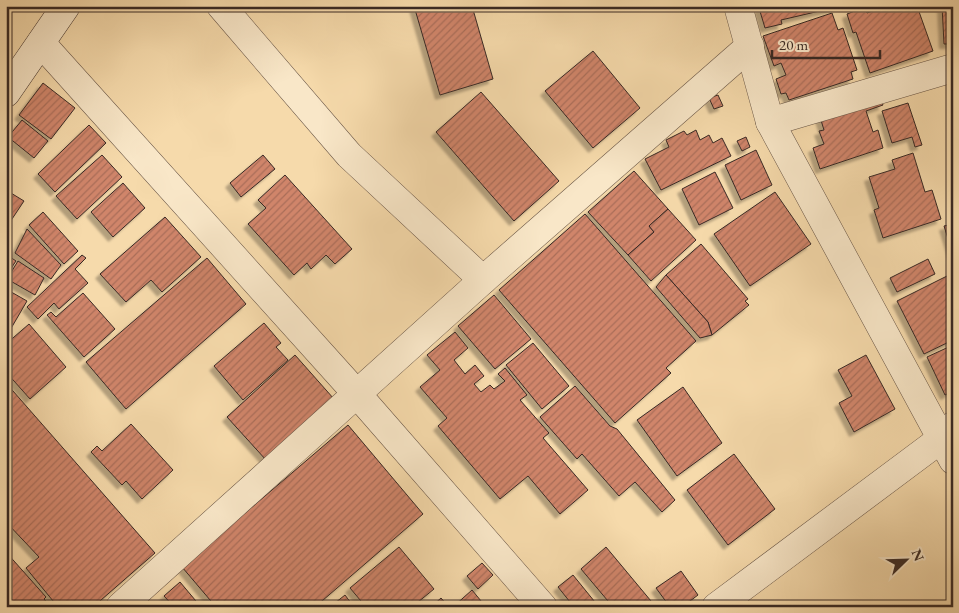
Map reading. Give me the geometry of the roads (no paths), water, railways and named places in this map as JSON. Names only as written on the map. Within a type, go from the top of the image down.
[{"type":"street","points":[[6,93],[66,6]]},
{"type":"street","points":[[716,607],[949,442],[770,122],[738,6]]},
{"type":"street","points":[[223,7],[350,155],[483,280]]},
{"type":"street","points":[[41,43],[357,394],[543,607]]},
{"type":"street","points":[[120,607],[483,280],[750,46]]},
{"type":"street","points":[[770,122],[953,68]]}]
